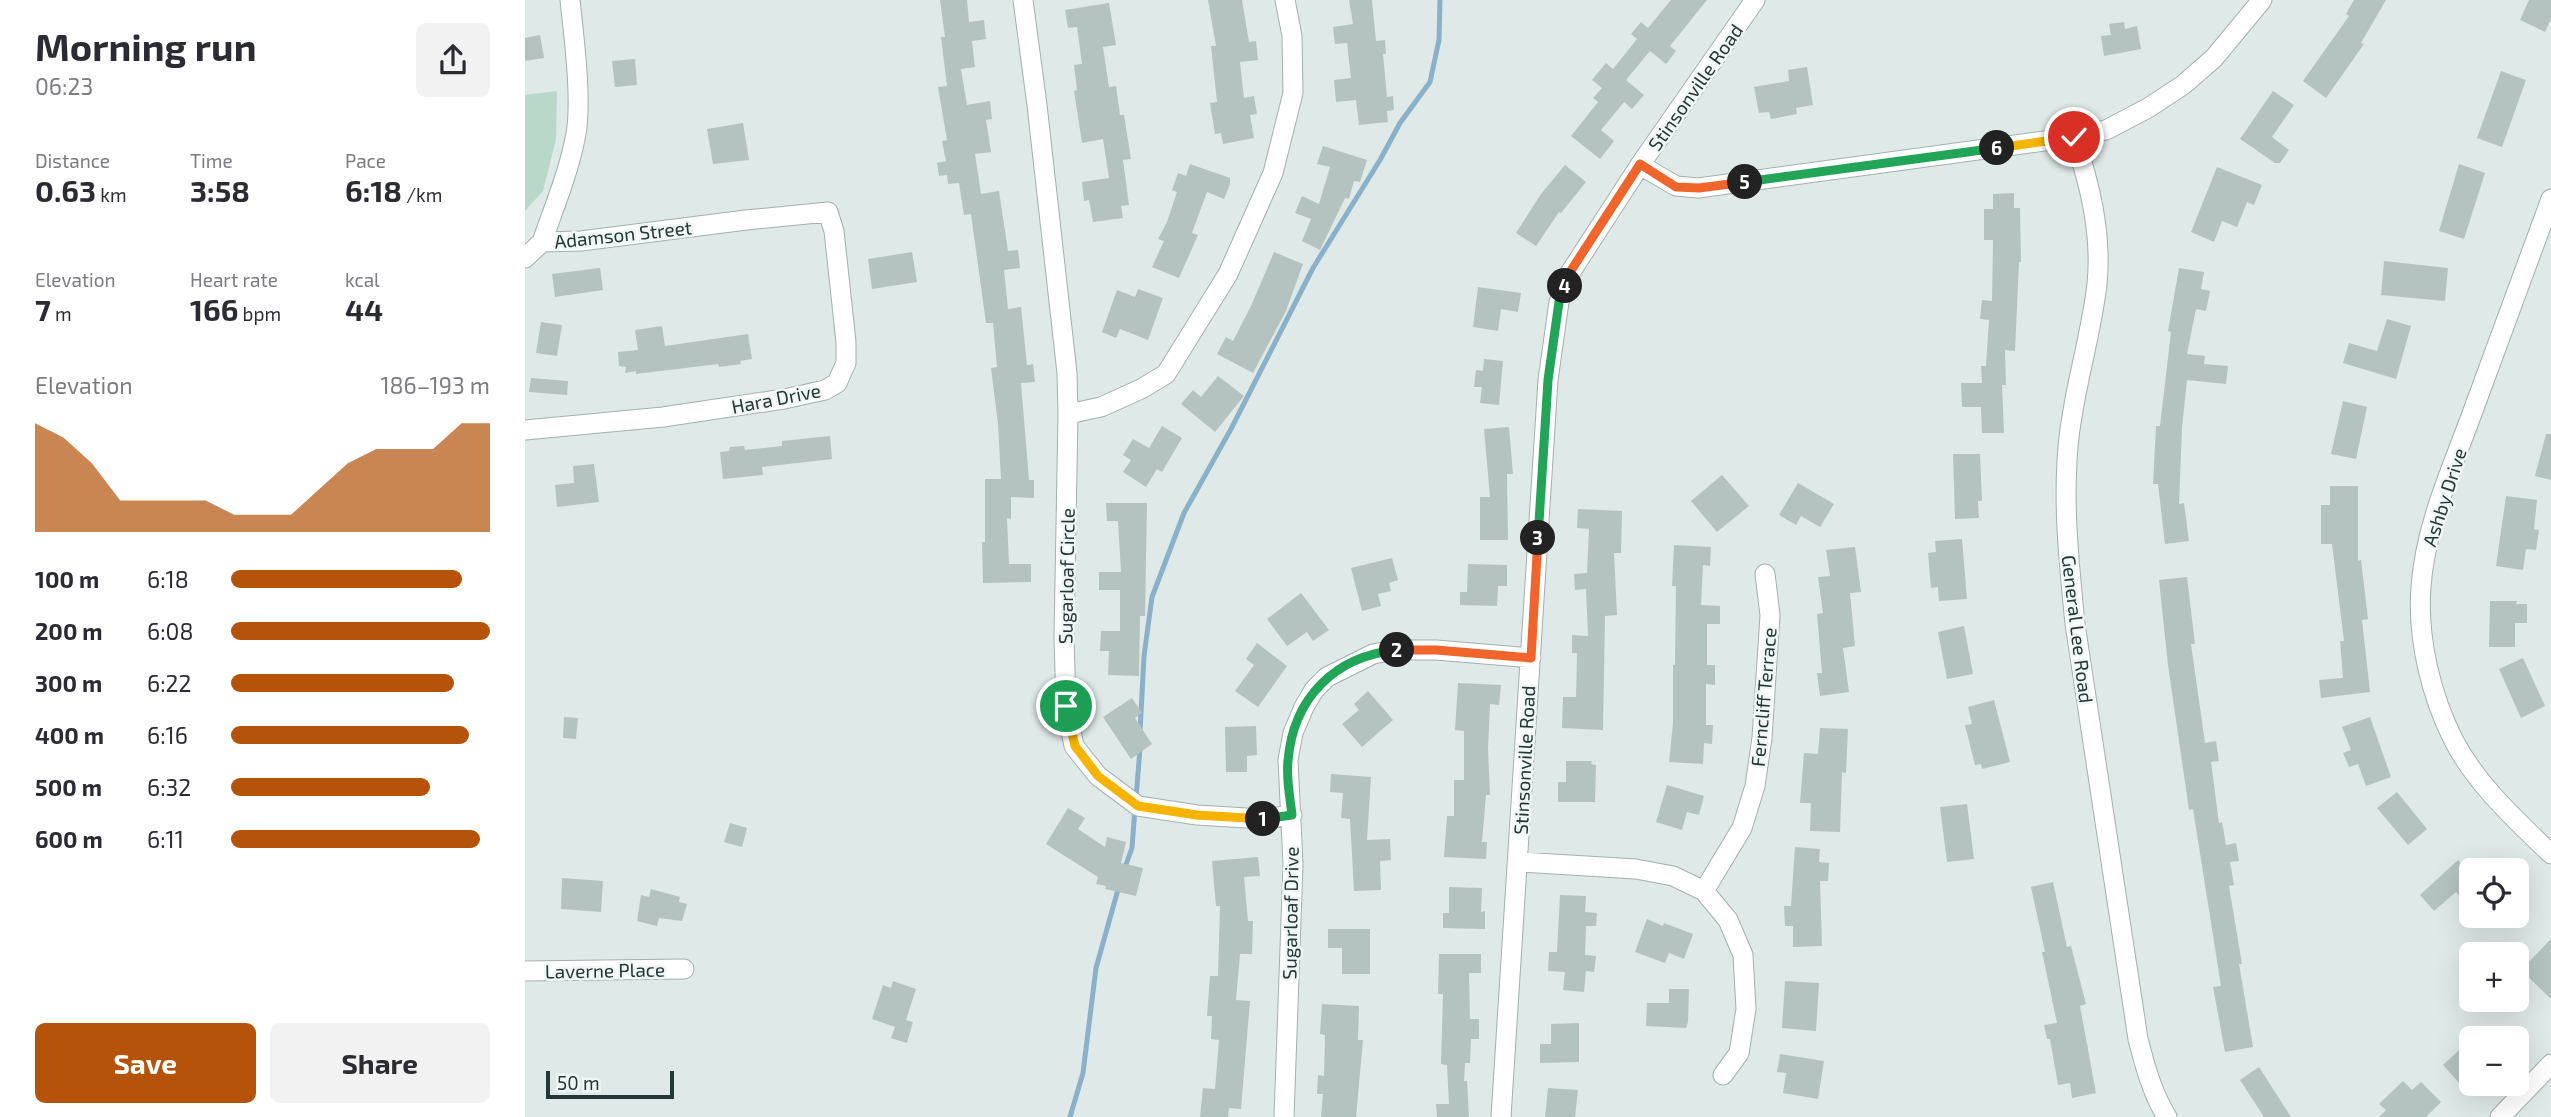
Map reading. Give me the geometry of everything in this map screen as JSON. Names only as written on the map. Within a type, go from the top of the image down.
[{"type":"street","points":[[542,242],[568,169],[577,131],[575,54],[570,0]]},
{"type":"street","name":"Sugarloaf Circle","points":[[1023,0],[1067,373],[1064,638],[1066,706],[1075,746],[1098,776],[1138,806],[1197,815],[1263,819],[1292,815]]},
{"type":"street","points":[[1068,414],[1101,407],[1165,374],[1228,274],[1273,173],[1293,93],[1292,37],[1285,0]]},
{"type":"street","name":"Stinsonville Road","points":[[1501,1117],[1548,380],[1559,302],[1570,272],[1640,164],[1755,0]]},
{"type":"street","points":[[1640,164],[1676,187],[1699,188],[2074,137],[2106,130],[2148,108],[2183,85],[2214,58],[2262,0]]},
{"type":"street","name":"General Lee Road","points":[[2074,137],[2089,182],[2098,259],[2091,320],[2069,439],[2066,497],[2068,556],[2075,624],[2138,1039],[2158,1104],[2167,1117]]},
{"type":"street","name":"Ashby Drive","points":[[2551,199],[2436,510],[2421,588],[2421,628],[2436,696],[2455,742],[2494,796],[2551,854]]},
{"type":"street","name":"Hara Drive","points":[[525,430],[663,417],[784,399],[825,390],[837,383],[846,363],[846,342],[834,231],[828,212],[728,222]]},
{"type":"street","name":"Adamson Street","points":[[525,258],[542,242],[581,241],[728,222]]},
{"type":"street","name":"Ferncliff Terrace","points":[[1704,891],[1742,828],[1755,786],[1762,738],[1770,615],[1765,574]]},
{"type":"street","name":"Sugarloaf Drive","points":[[1284,1117],[1293,864],[1288,773],[1293,733],[1304,706],[1314,690],[1327,677],[1373,653],[1436,650],[1531,658]]},
{"type":"street","points":[[1518,862],[1636,869],[1673,876],[1704,891],[1728,920],[1743,955],[1746,1009],[1739,1054],[1723,1075]]},
{"type":"street","name":"Laverne Place","points":[[525,971],[684,969]]},
{"type":"street","points":[[2500,1117],[2551,1064]]},
{"type":"green space","points":[[557,91],[556,139],[543,191],[525,211],[525,95]]},
{"type":"building","points":[[940,0],[967,0],[969,22],[984,20],[986,39],[972,41],[975,67],[961,69],[967,105],[990,101],[992,119],[986,120],[991,152],[975,154],[981,194],[999,191],[1008,251],[1018,250],[1020,268],[1004,270],[1008,309],[1021,307],[1027,365],[1033,364],[1035,382],[1021,383],[1029,480],[1034,480],[1034,498],[1011,497],[1011,519],[1007,518],[1009,564],[1031,564],[1031,582],[983,583],[985,479],[1001,479],[991,368],[997,367],[993,323],[986,323],[971,214],[964,215],[959,183],[948,184],[947,175],[939,176],[937,163],[946,161],[942,141],[947,140],[938,87],[947,86]]},
{"type":"building","points":[[1208,0],[1242,0],[1249,42],[1256,41],[1258,60],[1240,62],[1244,98],[1254,96],[1257,114],[1250,115],[1254,138],[1223,144],[1221,133],[1215,134],[1210,103],[1217,102],[1211,46],[1216,46]]},
{"type":"building","points":[[1349,0],[1372,0],[1376,41],[1385,40],[1386,54],[1383,54],[1387,97],[1393,96],[1394,110],[1387,111],[1388,122],[1359,125],[1356,100],[1336,102],[1334,80],[1351,78],[1347,43],[1335,44],[1333,27],[1353,24]]},
{"type":"building","points":[[1671,0],[1707,0],[1670,46],[1676,51],[1666,64],[1650,51],[1626,80],[1644,95],[1632,109],[1624,102],[1601,130],[1614,141],[1600,159],[1571,136],[1598,102],[1593,98],[1602,88],[1592,80],[1606,63],[1613,69],[1637,39],[1631,34],[1641,22],[1648,28]]},
{"type":"building","points":[[2354,0],[2386,0],[2361,43],[2364,44],[2326,98],[2303,81],[2349,16],[2346,14]]},
{"type":"building","points":[[2529,0],[2551,0],[2551,19],[2545,32],[2520,20]]},
{"type":"building","points":[[1109,3],[1116,45],[1103,47],[1109,87],[1116,86],[1120,115],[1124,115],[1131,159],[1123,160],[1129,205],[1121,206],[1123,218],[1093,222],[1089,200],[1084,201],[1082,182],[1109,178],[1103,139],[1082,143],[1074,91],[1077,90],[1074,65],[1082,64],[1077,27],[1068,28],[1065,10]]},
{"type":"building","points":[[2124,22],[2125,29],[2137,26],[2141,49],[2104,56],[2101,36],[2111,35],[2109,24]]},
{"type":"building","points":[[540,35],[544,58],[525,61],[525,38]]},
{"type":"building","points":[[635,59],[637,85],[615,87],[612,61]]},
{"type":"building","points":[[1807,67],[1813,105],[1796,108],[1797,114],[1771,119],[1769,112],[1759,113],[1754,87],[1789,81],[1788,70]]},
{"type":"building","points":[[2501,71],[2526,80],[2502,147],[2477,138]]},
{"type":"building","points":[[2273,91],[2294,105],[2272,137],[2289,150],[2280,163],[2275,163],[2240,139]]},
{"type":"building","points":[[743,123],[749,160],[713,164],[707,129]]},
{"type":"building","points":[[1323,146],[1367,160],[1360,182],[1354,181],[1349,199],[1345,198],[1320,250],[1302,241],[1311,219],[1295,213],[1302,196],[1319,204],[1330,167],[1317,164]]},
{"type":"building","points":[[1190,164],[1230,178],[1230,184],[1224,199],[1207,192],[1192,233],[1198,235],[1179,278],[1152,267],[1164,241],[1158,239],[1177,192],[1172,190],[1178,173],[1186,176]]},
{"type":"building","points":[[2459,164],[2485,173],[2464,239],[2439,231]]},
{"type":"building","points":[[1565,165],[1586,182],[1561,213],[1559,212],[1536,246],[1516,233],[1541,194]]},
{"type":"building","points":[[2217,167],[2262,185],[2254,205],[2247,202],[2237,227],[2222,221],[2214,242],[2191,232]]},
{"type":"building","points":[[2014,193],[2014,208],[2020,208],[2021,262],[2015,351],[2005,350],[2006,385],[2002,385],[2004,433],[1982,433],[1981,407],[1962,407],[1961,383],[1982,383],[1981,366],[1986,366],[1989,320],[1980,319],[1982,300],[1992,301],[1993,240],[1984,240],[1984,209],[1993,209],[1993,194]]},
{"type":"building","points":[[912,252],[917,282],[872,289],[868,259]]},
{"type":"building","points":[[1274,252],[1303,264],[1286,311],[1253,373],[1217,354],[1226,337],[1233,341]]},
{"type":"building","points":[[2384,261],[2448,268],[2445,301],[2381,295]]},
{"type":"building","points":[[600,268],[603,290],[555,297],[552,274]]},
{"type":"building","points":[[2179,268],[2204,272],[2201,289],[2210,291],[2206,311],[2196,309],[2187,354],[2205,356],[2204,364],[2228,366],[2226,384],[2187,380],[2179,504],[2184,503],[2189,541],[2165,544],[2158,484],[2153,484],[2156,426],[2160,426],[2171,332],[2168,331]]},
{"type":"building","points":[[1478,287],[1521,293],[1518,312],[1501,309],[1498,331],[1473,327]]},
{"type":"building","points":[[1138,289],[1163,298],[1148,340],[1120,329],[1116,338],[1102,332],[1117,290],[1135,297]]},
{"type":"building","points":[[2387,319],[2411,326],[2396,379],[2343,363],[2349,343],[2377,351]]},
{"type":"building","points":[[541,322],[562,325],[557,356],[536,353]]},
{"type":"building","points":[[662,326],[665,346],[748,334],[752,359],[740,361],[741,364],[719,367],[718,364],[625,373],[626,367],[619,366],[618,352],[638,350],[635,330]]},
{"type":"building","points":[[1484,359],[1503,361],[1499,405],[1480,403],[1482,387],[1474,387],[1476,370],[1483,371]]},
{"type":"building","points":[[1218,376],[1244,396],[1215,432],[1181,404],[1193,390],[1201,397]]},
{"type":"building","points":[[531,378],[568,381],[567,395],[529,392]]},
{"type":"building","points":[[2343,401],[2367,407],[2356,459],[2331,454]]},
{"type":"building","points":[[1162,426],[1182,438],[1162,472],[1157,469],[1146,487],[1123,472],[1131,460],[1123,455],[1133,439],[1149,448]]},
{"type":"building","points":[[1509,427],[1513,474],[1507,474],[1508,540],[1480,540],[1480,497],[1490,497],[1484,429]]},
{"type":"building","points":[[2546,434],[2551,434],[2551,480],[2535,476]]},
{"type":"building","points":[[830,436],[832,459],[762,467],[763,475],[723,479],[720,452],[729,451],[730,447],[744,446],[745,450],[782,446],[782,441]]},
{"type":"building","points":[[1953,454],[1980,454],[1982,501],[1978,501],[1979,518],[1955,519]]},
{"type":"building","points":[[594,464],[599,502],[557,507],[555,485],[574,483],[573,466]]},
{"type":"building","points":[[1722,475],[1749,506],[1717,532],[1691,501]]},
{"type":"building","points":[[1798,483],[1834,504],[1820,527],[1801,516],[1796,525],[1779,515]]},
{"type":"building","points":[[2330,486],[2358,486],[2358,561],[2361,560],[2368,619],[2362,620],[2370,692],[2321,698],[2319,680],[2343,678],[2340,641],[2344,641],[2332,544],[2321,544],[2321,505],[2330,505]]},
{"type":"building","points":[[2506,496],[2537,500],[2534,529],[2539,530],[2536,550],[2526,549],[2523,570],[2496,566]]},
{"type":"building","points":[[1106,503],[1147,503],[1145,616],[1140,616],[1139,676],[1108,675],[1109,651],[1100,651],[1101,631],[1120,631],[1120,590],[1099,590],[1099,572],[1121,572],[1118,521],[1107,521]]},
{"type":"building","points":[[1578,509],[1622,511],[1621,553],[1614,553],[1617,615],[1605,616],[1603,730],[1562,728],[1563,697],[1576,697],[1577,653],[1572,653],[1572,635],[1588,636],[1586,589],[1575,590],[1574,574],[1587,573],[1589,529],[1577,528]]},
{"type":"building","points":[[1962,539],[1967,599],[1939,601],[1938,587],[1931,588],[1928,553],[1936,552],[1935,541]]},
{"type":"building","points":[[1674,545],[1711,547],[1710,566],[1703,565],[1701,605],[1720,606],[1720,624],[1707,624],[1707,665],[1715,665],[1715,685],[1706,684],[1706,725],[1713,725],[1712,744],[1704,743],[1703,764],[1669,762],[1675,665],[1676,586],[1672,586]]},
{"type":"building","points":[[1855,547],[1861,592],[1850,593],[1855,646],[1843,648],[1849,692],[1820,696],[1817,673],[1822,673],[1817,614],[1823,613],[1818,577],[1830,576],[1826,550]]},
{"type":"building","points":[[1392,558],[1398,580],[1389,583],[1391,591],[1378,594],[1381,606],[1362,611],[1351,568]]},
{"type":"building","points":[[1468,564],[1507,565],[1507,586],[1498,586],[1497,606],[1460,605],[1460,592],[1467,592]]},
{"type":"building","points":[[2187,577],[2195,644],[2191,644],[2205,743],[2216,741],[2219,761],[2211,762],[2219,823],[2222,822],[2226,845],[2236,843],[2239,861],[2230,862],[2234,885],[2229,886],[2253,1047],[2225,1052],[2213,987],[2221,986],[2193,809],[2189,810],[2159,580]]},
{"type":"building","points":[[1301,593],[1329,630],[1313,641],[1307,632],[1287,646],[1267,619]]},
{"type":"building","points":[[2490,601],[2517,601],[2516,604],[2527,604],[2527,623],[2515,623],[2515,647],[2489,647]]},
{"type":"building","points":[[1964,626],[1973,674],[1947,679],[1938,632]]},
{"type":"building","points":[[1257,643],[1287,666],[1258,707],[1235,691],[1254,665],[1246,659]]},
{"type":"building","points":[[2523,658],[2545,706],[2521,718],[2499,669]]},
{"type":"building","points":[[1458,683],[1501,685],[1499,705],[1490,704],[1490,795],[1486,795],[1482,842],[1487,842],[1486,859],[1444,857],[1447,816],[1454,816],[1454,780],[1464,780],[1464,731],[1455,730]]},
{"type":"building","points":[[1368,691],[1393,720],[1362,747],[1342,724],[1359,710],[1354,704]]},
{"type":"building","points":[[1132,698],[1142,713],[1135,718],[1152,744],[1131,759],[1103,717]]},
{"type":"building","points":[[1994,700],[2010,762],[1982,769],[1981,764],[1975,765],[1965,725],[1972,724],[1968,707]]},
{"type":"building","points":[[564,717],[578,718],[576,739],[563,738]]},
{"type":"building","points":[[2370,717],[2391,777],[2366,786],[2358,764],[2349,767],[2343,753],[2351,750],[2342,727]]},
{"type":"building","points":[[1256,726],[1257,755],[1247,756],[1247,772],[1226,772],[1225,727]]},
{"type":"building","points":[[1820,728],[1848,729],[1846,773],[1842,772],[1840,832],[1810,831],[1811,803],[1800,803],[1804,753],[1818,754]]},
{"type":"building","points":[[1566,761],[1592,761],[1591,764],[1596,765],[1595,802],[1558,802],[1558,782],[1566,782]]},
{"type":"building","points":[[1331,774],[1371,777],[1367,840],[1390,839],[1391,860],[1380,861],[1381,890],[1354,891],[1350,819],[1341,818],[1343,793],[1330,792]]},
{"type":"building","points":[[1667,785],[1704,796],[1699,815],[1687,812],[1682,830],[1656,822]]},
{"type":"building","points":[[2397,792],[2427,829],[2408,845],[2377,808]]},
{"type":"building","points":[[1967,804],[1974,859],[1947,862],[1940,807]]},
{"type":"building","points":[[1068,808],[1085,818],[1078,829],[1105,847],[1107,837],[1126,842],[1121,863],[1143,868],[1136,896],[1105,889],[1106,886],[1096,884],[1098,877],[1046,844]]},
{"type":"building","points":[[730,823],[747,828],[742,847],[724,842]]},
{"type":"building","points":[[1795,847],[1820,849],[1819,862],[1829,863],[1828,881],[1820,881],[1822,946],[1793,947],[1793,926],[1785,926],[1784,906],[1791,906]]},
{"type":"building","points":[[1258,857],[1260,876],[1244,877],[1248,921],[1253,921],[1252,954],[1240,954],[1236,1000],[1250,1001],[1241,1109],[1229,1108],[1228,1117],[1200,1117],[1203,1088],[1215,1089],[1219,1040],[1211,1039],[1212,1016],[1207,1016],[1210,976],[1218,976],[1220,906],[1216,906],[1212,861]]},
{"type":"building","points":[[2458,860],[2459,896],[2456,892],[2434,911],[2420,895]]},
{"type":"building","points":[[562,878],[603,881],[601,912],[561,909]]},
{"type":"building","points":[[2053,882],[2067,947],[2071,946],[2086,1004],[2080,1006],[2096,1093],[2072,1098],[2070,1083],[2058,1085],[2050,1039],[2047,1039],[2044,1025],[2057,1023],[2031,887]]},
{"type":"building","points":[[1449,887],[1482,888],[1481,912],[1485,911],[1485,929],[1443,928],[1443,913],[1449,913]]},
{"type":"building","points":[[651,889],[680,897],[679,902],[687,904],[682,921],[659,918],[657,926],[637,921],[641,895],[649,897]]},
{"type":"building","points":[[1560,895],[1586,896],[1585,912],[1597,913],[1596,926],[1586,926],[1585,955],[1596,956],[1594,972],[1586,971],[1584,992],[1563,990],[1565,972],[1548,971],[1549,952],[1557,952]]},
{"type":"building","points":[[1647,919],[1693,934],[1684,959],[1669,953],[1665,963],[1635,952]]},
{"type":"building","points":[[1328,929],[1370,929],[1370,974],[1342,974],[1342,948],[1328,948]]},
{"type":"building","points":[[2551,939],[2551,999],[2529,978],[2529,962]]},
{"type":"building","points":[[1439,954],[1481,954],[1481,973],[1469,973],[1470,1019],[1479,1019],[1479,1039],[1471,1039],[1470,1063],[1465,1063],[1464,1081],[1467,1081],[1469,1117],[1437,1117],[1436,1104],[1449,1104],[1447,1065],[1441,1064],[1443,994],[1438,994]]},
{"type":"building","points":[[893,981],[916,989],[906,1020],[913,1022],[907,1043],[891,1038],[895,1027],[872,1019],[883,985],[891,988]]},
{"type":"building","points":[[1785,981],[1819,983],[1816,1031],[1782,1028]]},
{"type":"building","points":[[1669,989],[1689,989],[1686,1028],[1646,1026],[1647,1003],[1669,1003]]},
{"type":"building","points":[[1322,1004],[1359,1006],[1358,1040],[1363,1040],[1356,1117],[1321,1117],[1323,1094],[1317,1094],[1318,1075],[1324,1076],[1325,1035],[1320,1034]]},
{"type":"building","points":[[1579,1023],[1579,1062],[1540,1063],[1540,1044],[1551,1044],[1551,1024]]},
{"type":"building","points":[[2459,1050],[2459,1083],[2443,1065]]},
{"type":"building","points":[[1780,1054],[1824,1061],[1818,1099],[1783,1093],[1786,1073],[1777,1072]]},
{"type":"building","points":[[2259,1067],[2291,1117],[2264,1117],[2240,1080]]},
{"type":"building","points":[[2403,1081],[2412,1090],[2421,1082],[2441,1102],[2426,1117],[2379,1117],[2386,1110],[2379,1104]]},
{"type":"building","points":[[1548,1088],[1578,1090],[1575,1117],[1545,1117]]},
{"type":"waterway","points":[[1140,732],[1144,656],[1152,597],[1184,513],[1231,429],[1313,268],[1400,123],[1430,82],[1439,40],[1440,0]]},
{"type":"waterway","points":[[1136,798],[1140,749]]},
{"type":"waterway","points":[[1124,870],[1132,848],[1135,808]]},
{"type":"waterway","points":[[1070,1117],[1083,1073],[1096,968],[1119,886]]},
{"type":"route","points":[[1066,706],[1075,746],[1098,776],[1138,806],[1197,815],[1263,819],[1292,815],[1288,760],[1293,733],[1304,706],[1314,690],[1327,677],[1373,653],[1395,650],[1436,650],[1531,658],[1548,380],[1559,302],[1570,272],[1640,164],[1676,187],[1699,188],[2074,137]]}]
